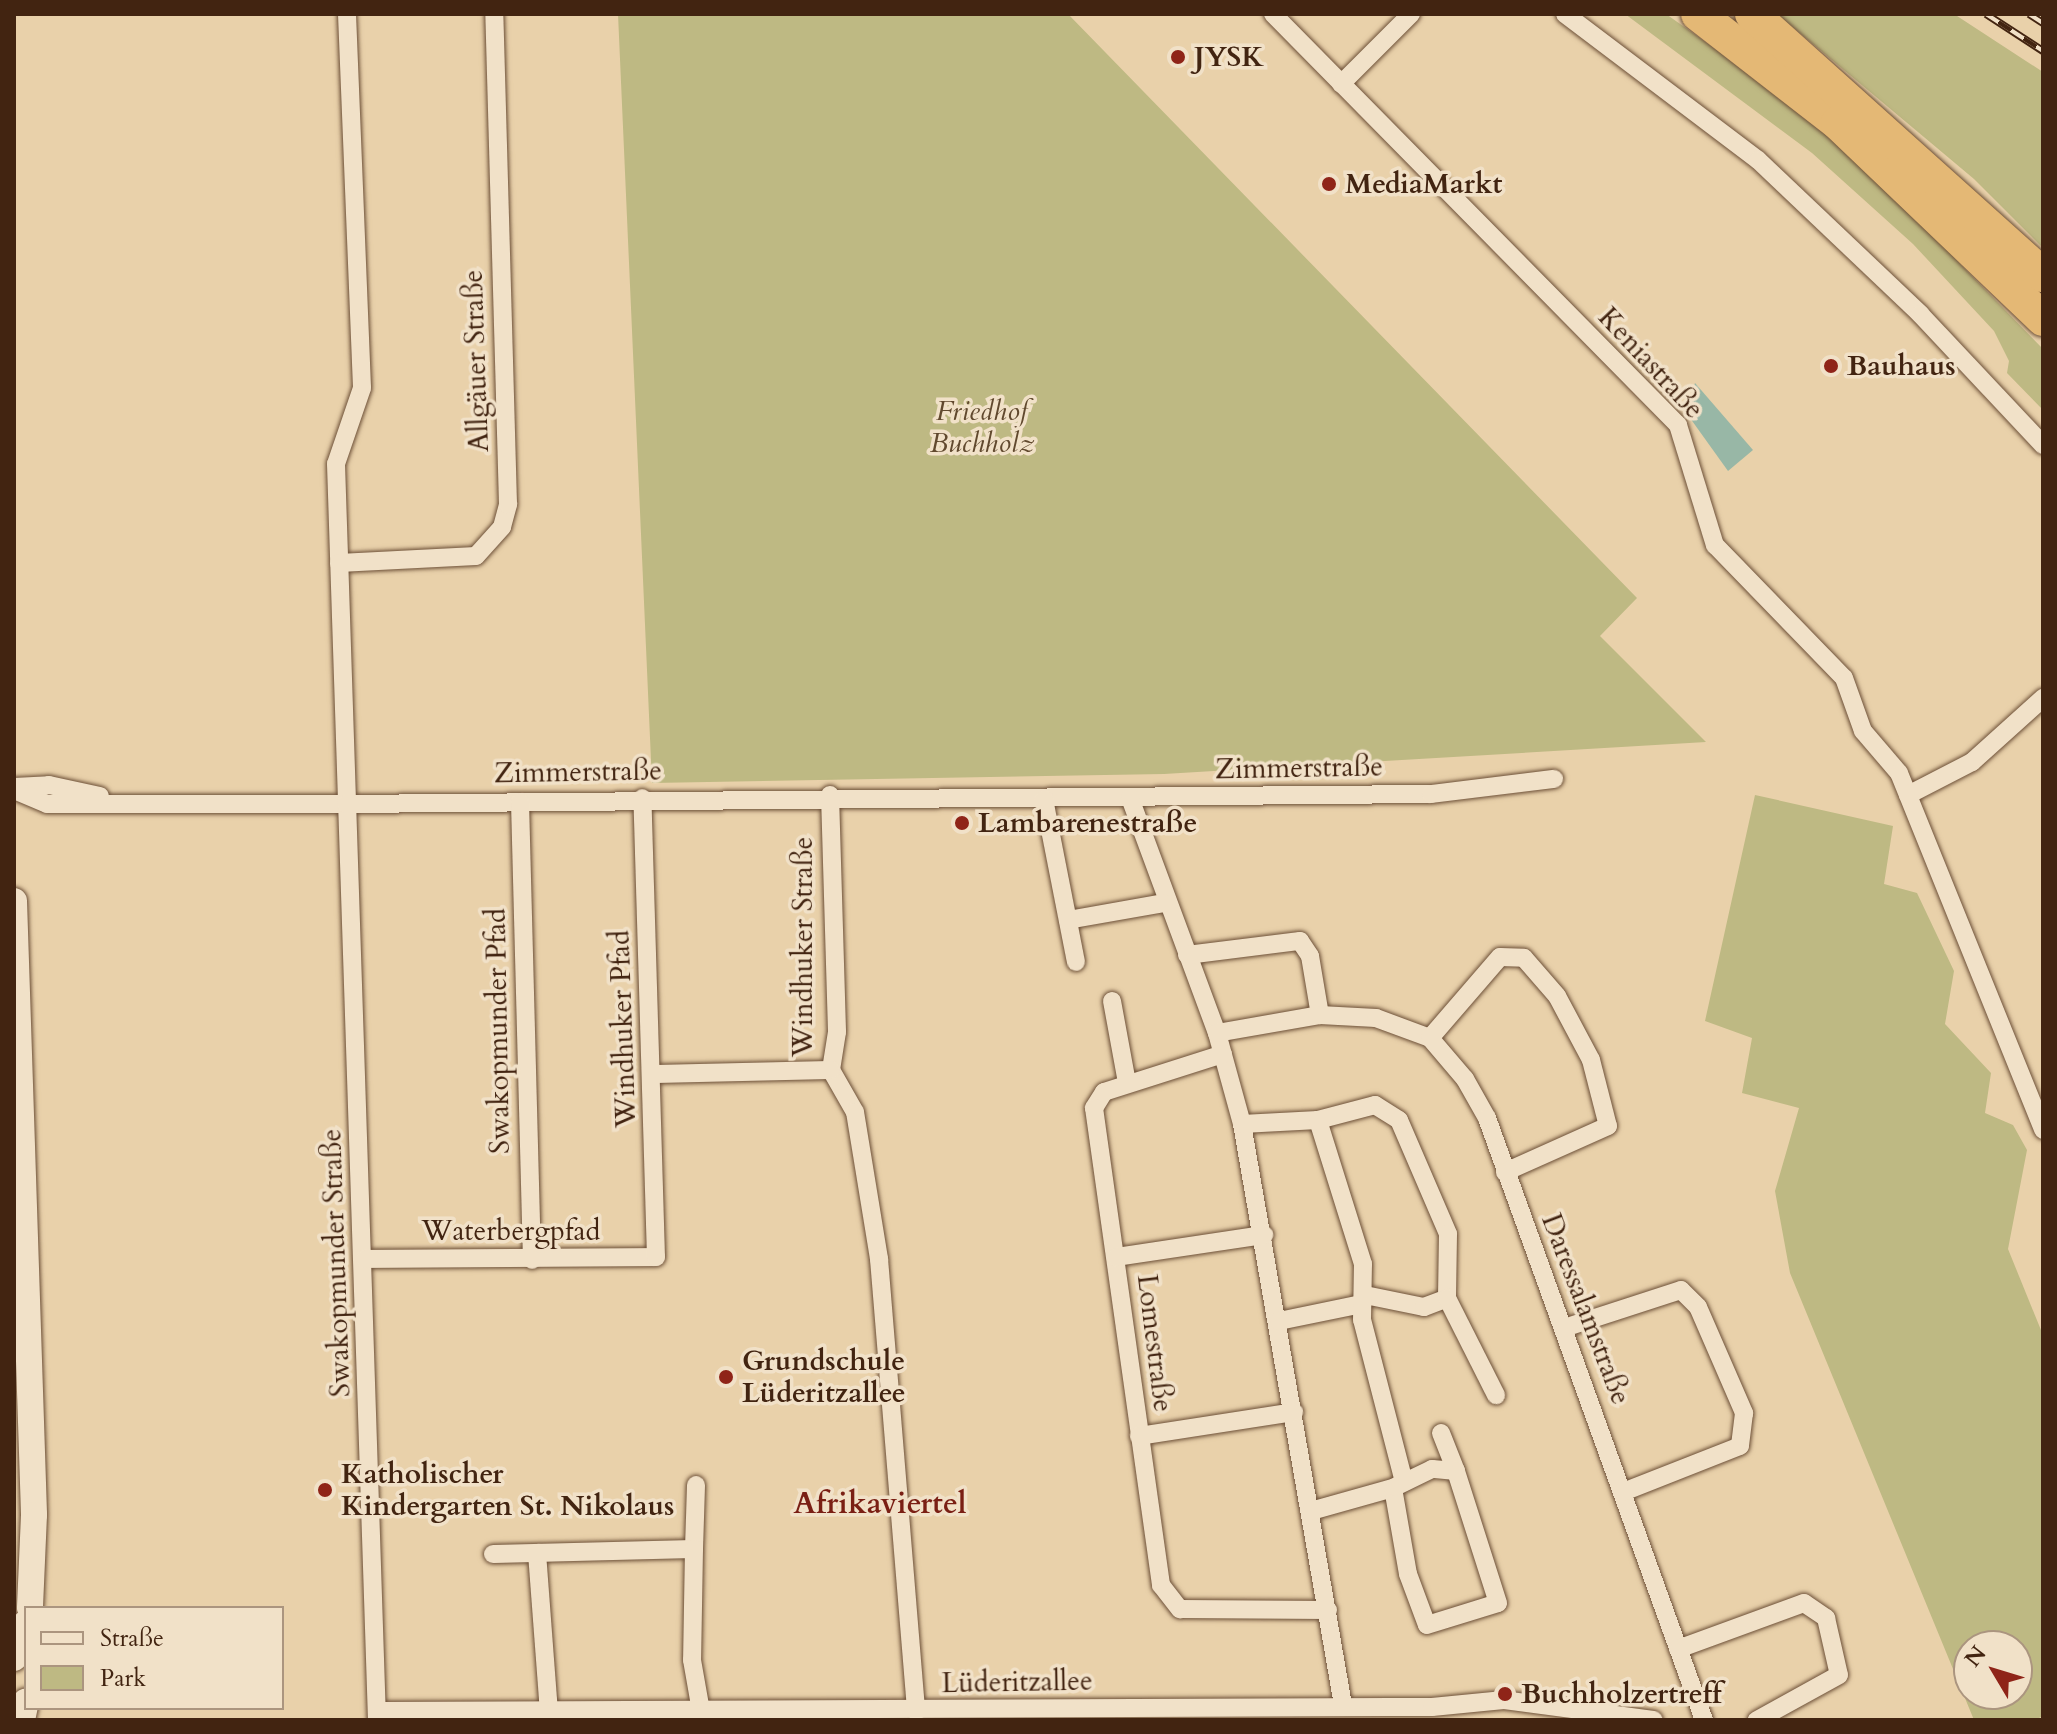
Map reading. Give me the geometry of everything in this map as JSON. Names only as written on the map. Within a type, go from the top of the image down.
[{"type":"highway","points":[[1698,14],[1838,123],[2043,319]]},
{"type":"highway","points":[[1752,14],[2043,275]]},
{"type":"main road","points":[[14,901],[23,1572],[30,1606]]},
{"type":"main road","points":[[14,1658],[24,1629]]},
{"type":"street","points":[[346,804],[336,464],[362,388],[347,14]]},
{"type":"street","name":"Allgäuer Straße","points":[[339,563],[476,556],[502,527],[508,504],[494,14]]},
{"type":"street","name":"Keniastraße","points":[[1273,14],[1678,425],[1715,545],[1844,678],[1863,731],[1882,746],[1908,795],[2043,1130]]},
{"type":"street","points":[[1341,84],[1411,14]]},
{"type":"street","points":[[1565,14],[1758,160],[1920,314],[2043,445]]},
{"type":"street","points":[[1908,795],[1972,762],[2043,698]]},
{"type":"street","name":"Zimmerstraße","points":[[14,788],[47,804],[114,800],[346,804],[830,795],[1044,799],[1431,794],[1554,779]]},
{"type":"street","name":"Windhuker Straße","points":[[830,795],[837,1032],[831,1070],[855,1112],[879,1259],[916,1711]]},
{"type":"street","name":"Windhuker Pfad","points":[[642,798],[654,1074],[656,1257]]},
{"type":"street","points":[[1130,798],[1164,903],[1217,1033],[1242,1124],[1279,1321],[1343,1705]]},
{"type":"street","points":[[1044,799],[1076,962]]},
{"type":"street","name":"Swakopmunder Pfad","points":[[520,802],[532,1260]]},
{"type":"street","name":"Swakopmunder Straße","points":[[346,804],[365,1259],[377,1716]]},
{"type":"street","points":[[1068,920],[1164,903]]},
{"type":"street","points":[[1187,955],[1300,941],[1310,956],[1320,1015]]},
{"type":"street","points":[[1430,1038],[1500,957],[1524,958],[1557,996],[1591,1060],[1608,1126],[1505,1172]]},
{"type":"street","points":[[1112,1001],[1127,1083]]},
{"type":"street","name":"Daressalamstraße","points":[[1217,1033],[1320,1015],[1376,1018],[1430,1038],[1465,1079],[1505,1172],[1564,1328],[1704,1720]]},
{"type":"street","name":"Lomestraße","points":[[1223,1054],[1104,1092],[1094,1108],[1161,1585],[1172,1606],[1328,1610]]},
{"type":"street","points":[[654,1074],[831,1070]]},
{"type":"street","points":[[1242,1124],[1318,1120],[1375,1105],[1399,1120],[1448,1234],[1447,1298],[1496,1395]]},
{"type":"street","points":[[1318,1120],[1363,1264],[1364,1300],[1398,1485],[1408,1574],[1427,1625],[1440,1626],[1488,1611],[1500,1590],[1441,1433]]},
{"type":"street","name":"Lomestraße","points":[[1116,1257],[1264,1235]]},
{"type":"street","name":"Waterbergpfad","points":[[365,1259],[656,1257]]},
{"type":"street","points":[[1564,1328],[1681,1290],[1698,1307],[1744,1413],[1740,1446],[1623,1492]]},
{"type":"street","points":[[1279,1321],[1364,1300],[1424,1307],[1447,1298]]},
{"type":"street","name":"Lomestraße","points":[[1139,1436],[1294,1412]]},
{"type":"street","points":[[1311,1511],[1398,1485],[1432,1469],[1456,1471]]},
{"type":"street","points":[[696,1485],[692,1660],[701,1711]]},
{"type":"street","points":[[493,1554],[694,1549]]},
{"type":"street","points":[[537,1553],[549,1711]]},
{"type":"street","points":[[1678,1649],[1804,1603],[1826,1618],[1839,1675],[1828,1687],[1757,1720]]},
{"type":"street","name":"Lüderitzallee","points":[[377,1716],[549,1711],[1216,1714],[1343,1705],[1379,1713],[1553,1702],[1654,1720]]},
{"type":"green space","name":"Friedhof Buchholz","points":[[618,14],[1068,14],[1637,598],[1600,636],[1706,742],[1164,774],[652,783]]},
{"type":"green space","points":[[1625,14],[1666,14],[1714,48],[1827,136],[1928,231],[2043,349],[2043,410],[2007,373],[2009,361],[1994,331],[1913,244],[1812,153]]},
{"type":"green space","points":[[1777,14],[1954,14],[2043,72],[2043,248],[1974,179]]},
{"type":"green space","points":[[1755,795],[1893,826],[1884,884],[1917,893],[1954,971],[1945,1024],[1991,1073],[1985,1113],[2013,1125],[2027,1150],[2008,1249],[2043,1335],[2043,1716],[2035,1720],[1974,1720],[1970,1710],[2033,1710],[2033,1630],[1953,1630],[1953,1669],[1790,1273],[1775,1191],[1799,1108],[1742,1093],[1752,1038],[1705,1021]]},
{"type":"shaded area","points":[[1695,383],[1753,450],[1728,471],[1685,411]]},
{"type":"railway","points":[[1986,14],[2043,51]]},
{"type":"railway","points":[[2029,14],[2043,23]]},
{"type":"place","name":"JYSK","points":[[1178,57]]},
{"type":"place","name":"MediaMarkt","points":[[1329,184]]},
{"type":"place","name":"Bauhaus","points":[[1831,366]]},
{"type":"place","name":"Lambarenestraße","points":[[962,823]]},
{"type":"place","name":"Grundschule Lüderitzallee","points":[[726,1377]]},
{"type":"place","name":"Katholischer Kindergarten St. Nikolaus","points":[[325,1490]]},
{"type":"place","name":"Buchholzertreff","points":[[1505,1694]]},
{"type":"district","name":"Afrikaviertel","points":[[880,1504]]}]
